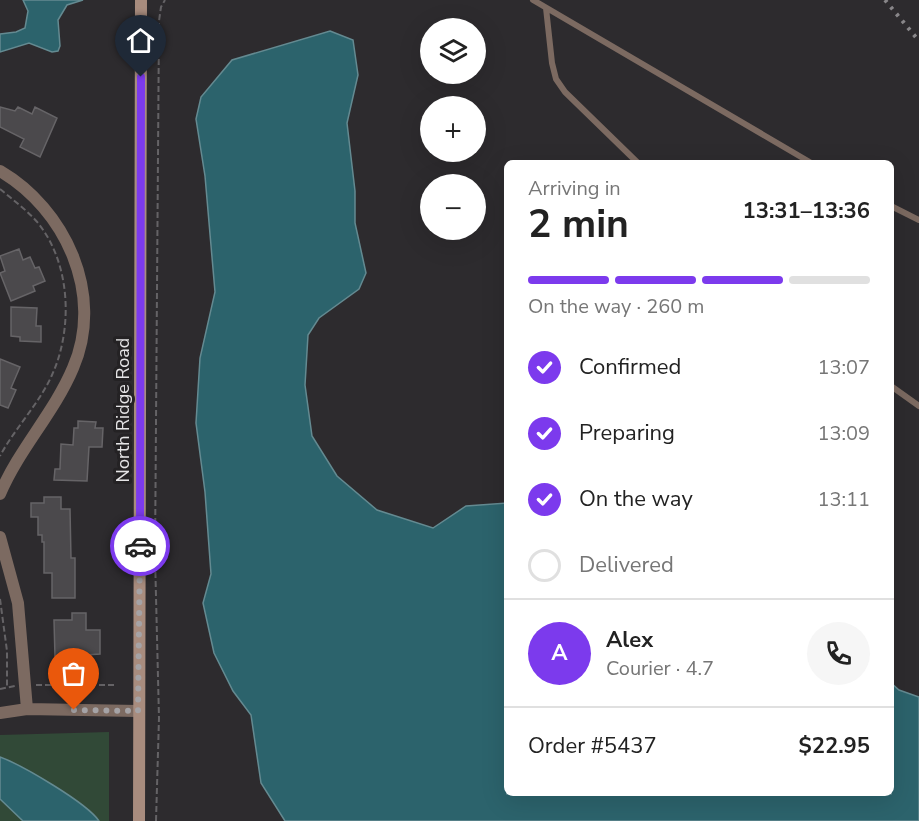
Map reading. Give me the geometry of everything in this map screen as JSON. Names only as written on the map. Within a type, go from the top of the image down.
[{"type":"main road","name":"North Ridge Road","points":[[139,821],[141,0]]},
{"type":"street","points":[[0,171],[21,183],[48,210],[59,227],[78,267],[83,302],[82,334],[74,366],[54,403],[10,470],[0,494]]},
{"type":"street","points":[[0,537],[18,603],[27,709]]},
{"type":"street","points":[[0,713],[27,709],[138,711]]},
{"type":"lane","points":[[533,0],[806,160]]},
{"type":"lane","points":[[546,8],[556,79],[565,92],[635,160]]},
{"type":"lane","points":[[894,208],[919,220]]},
{"type":"lane","points":[[894,388],[919,406]]},
{"type":"path","points":[[156,821],[159,718],[155,556],[156,266],[159,21],[161,7],[165,0]]},
{"type":"path","points":[[0,189],[38,223],[59,268],[66,303],[62,350],[51,378],[0,456]]},
{"type":"path","points":[[0,599],[7,651],[6,687]]},
{"type":"path","points":[[0,689],[25,686],[114,685]]},
{"type":"green space","points":[[109,732],[109,821],[0,821],[0,735]]},
{"type":"water","points":[[23,0],[83,0],[67,5],[58,20],[60,46],[58,51],[52,52],[29,43],[0,52],[0,34],[25,28],[28,11]]},
{"type":"water","points":[[330,31],[353,40],[358,75],[347,123],[355,191],[355,223],[366,273],[359,289],[319,318],[308,335],[305,385],[312,436],[337,476],[377,510],[433,528],[466,506],[504,503],[504,796],[894,796],[894,686],[899,690],[919,697],[919,821],[285,821],[261,783],[251,715],[233,691],[214,653],[203,603],[211,574],[205,492],[196,423],[200,358],[215,292],[205,176],[196,119],[201,97],[232,60]]},
{"type":"water","points":[[0,757],[53,785],[82,805],[99,821],[23,821],[0,799]]},
{"type":"building","points":[[0,107],[15,111],[18,107],[32,114],[35,107],[57,118],[40,157],[20,147],[24,139],[0,127]]},
{"type":"building","points":[[19,249],[23,260],[30,257],[35,268],[39,267],[45,281],[33,286],[35,291],[11,301],[0,273],[5,271],[0,256]]},
{"type":"building","points":[[11,307],[37,308],[36,326],[41,326],[41,342],[20,341],[20,337],[11,336]]},
{"type":"building","points":[[0,359],[20,367],[11,388],[16,390],[8,408],[0,405]]},
{"type":"building","points":[[78,421],[96,422],[95,428],[103,428],[102,447],[89,447],[87,481],[54,480],[55,469],[60,469],[61,444],[73,445],[74,428],[78,428]]},
{"type":"building","points":[[44,497],[61,497],[61,509],[70,509],[71,558],[75,558],[75,598],[52,598],[52,573],[44,573],[44,542],[42,542],[42,535],[38,535],[38,517],[31,517],[31,503],[44,503]]},
{"type":"building","points":[[72,613],[86,613],[86,630],[100,630],[100,654],[55,657],[54,620],[72,620]]},
{"type":"railway","points":[[885,0],[919,41]]},
{"type":"way so far","points":[[74,710],[138,711],[140,546]]},
{"type":"route","points":[[140,546],[141,77]]}]
